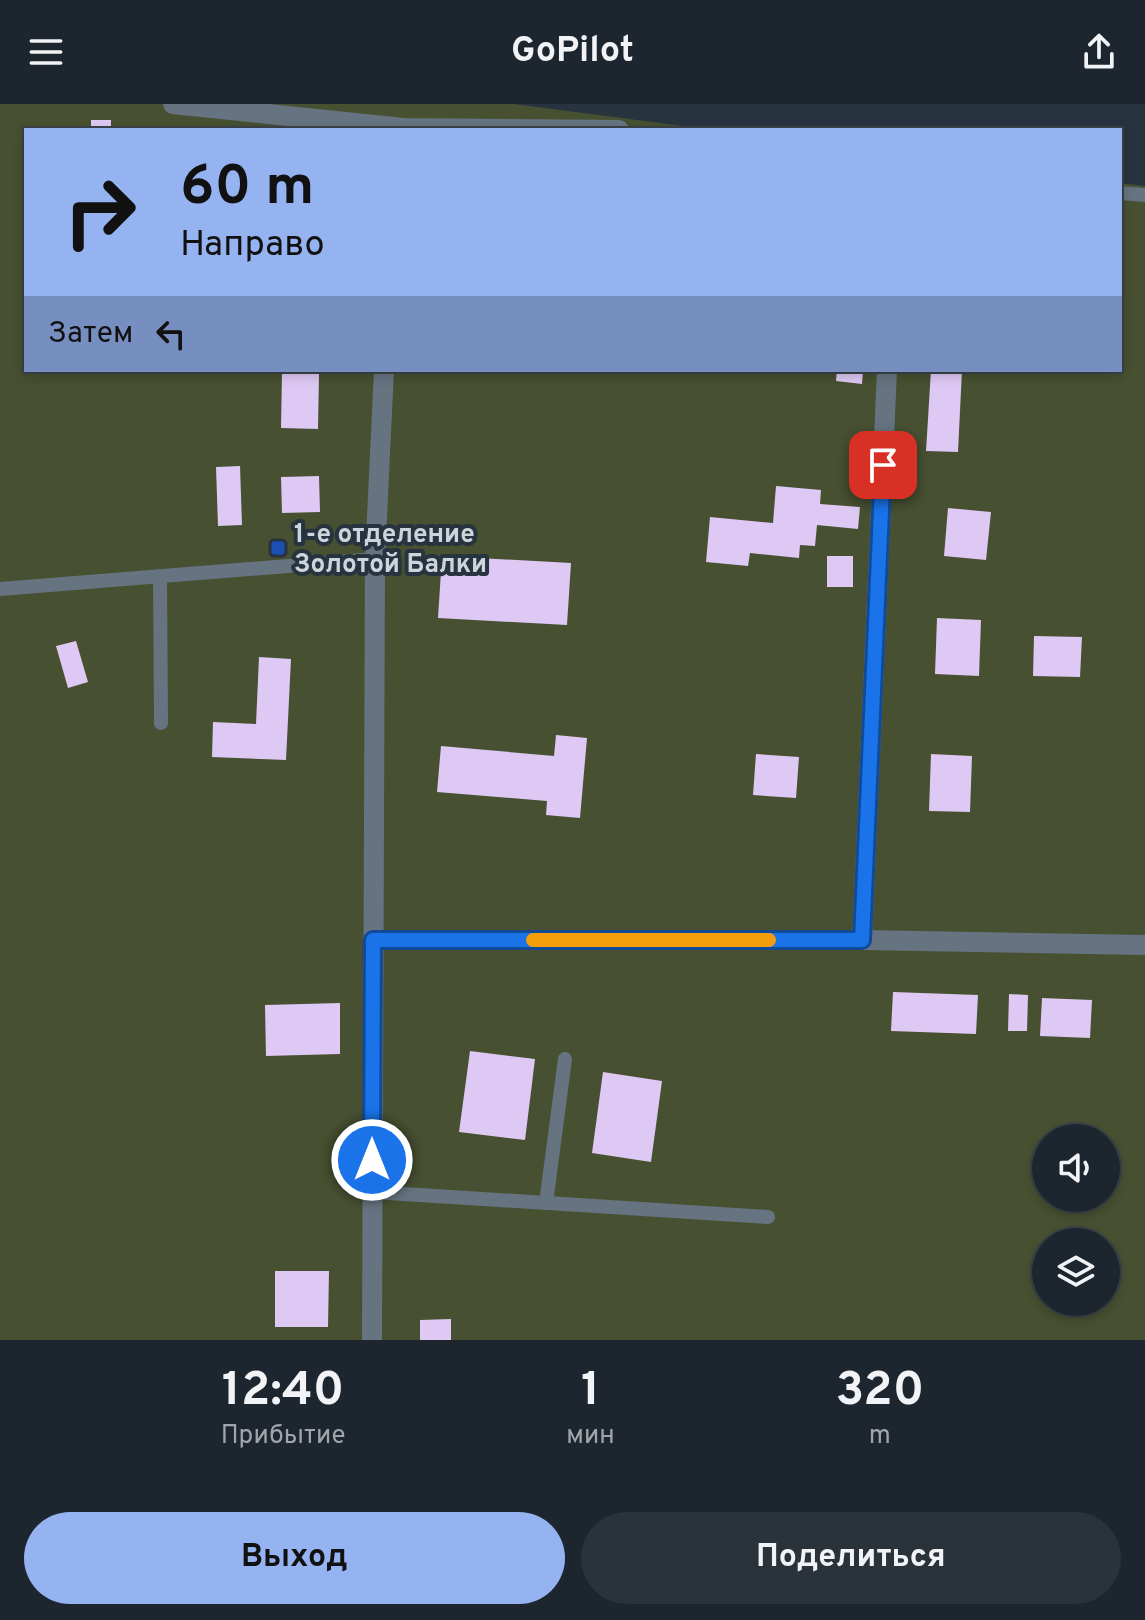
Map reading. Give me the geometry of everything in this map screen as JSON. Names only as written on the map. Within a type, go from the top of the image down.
[{"type":"street","points":[[173,104],[393,128]]},
{"type":"street","points":[[372,1340],[375,559],[384,372]]},
{"type":"street","points":[[862,940],[887,372]]},
{"type":"street","points":[[373,940],[862,940],[1145,945]]},
{"type":"lane","points":[[1122,193],[1145,195]]},
{"type":"lane","points":[[0,589],[375,559]]},
{"type":"lane","points":[[160,576],[161,723]]},
{"type":"lane","points":[[546,1203],[565,1059]]},
{"type":"lane","points":[[372,1192],[768,1217]]},
{"type":"green space","points":[[0,104],[514,104],[699,128],[24,128],[24,372],[1122,372],[1122,183],[1145,186],[1145,1340],[0,1340]]},
{"type":"building","points":[[91,120],[111,120],[111,128],[91,128]]},
{"type":"building","points":[[837,372],[863,372],[862,384],[836,381]]},
{"type":"building","points":[[931,372],[962,372],[958,452],[926,451]]},
{"type":"building","points":[[282,373],[319,374],[318,429],[281,428]]},
{"type":"building","points":[[240,466],[242,525],[218,526],[216,467]]},
{"type":"building","points":[[319,476],[320,512],[282,513],[281,477]]},
{"type":"building","points":[[776,486],[821,490],[820,504],[860,507],[858,529],[817,525],[815,546],[800,545],[799,558],[750,553],[748,566],[706,562],[710,517],[773,523]]},
{"type":"building","points":[[948,508],[991,512],[986,560],[944,556]]},
{"type":"building","points":[[442,556],[571,563],[567,625],[438,618]]},
{"type":"building","points":[[827,556],[853,556],[853,587],[827,587]]},
{"type":"building","points":[[937,618],[981,620],[979,676],[935,674]]},
{"type":"building","points":[[1034,636],[1082,637],[1080,677],[1033,676]]},
{"type":"building","points":[[76,641],[88,682],[68,688],[56,646]]},
{"type":"building","points":[[259,657],[291,659],[286,760],[212,757],[213,722],[256,724]]},
{"type":"building","points":[[556,735],[587,738],[580,818],[546,815],[547,801],[437,792],[441,746],[554,756]]},
{"type":"building","points":[[756,754],[799,757],[796,798],[753,795]]},
{"type":"building","points":[[931,754],[972,756],[970,812],[929,811]]},
{"type":"building","points":[[893,992],[978,995],[976,1034],[891,1031]]},
{"type":"building","points":[[1009,994],[1028,995],[1027,1031],[1008,1031]]},
{"type":"building","points":[[1042,998],[1092,1000],[1090,1038],[1040,1036]]},
{"type":"building","points":[[340,1003],[340,1054],[266,1056],[265,1005]]},
{"type":"building","points":[[470,1051],[535,1059],[525,1140],[459,1132]]},
{"type":"building","points":[[603,1072],[662,1081],[651,1162],[592,1153]]},
{"type":"building","points":[[275,1271],[329,1271],[328,1327],[275,1327]]},
{"type":"building","points":[[451,1319],[451,1340],[420,1340],[420,1320]]},
{"type":"slow traffic","points":[[533,940],[769,940]]},
{"type":"place","name":"1-е отделение Золотой Балки","points":[[278,548]]},
{"type":"route","points":[[372,1160],[373,940],[862,940],[883,465]]}]
